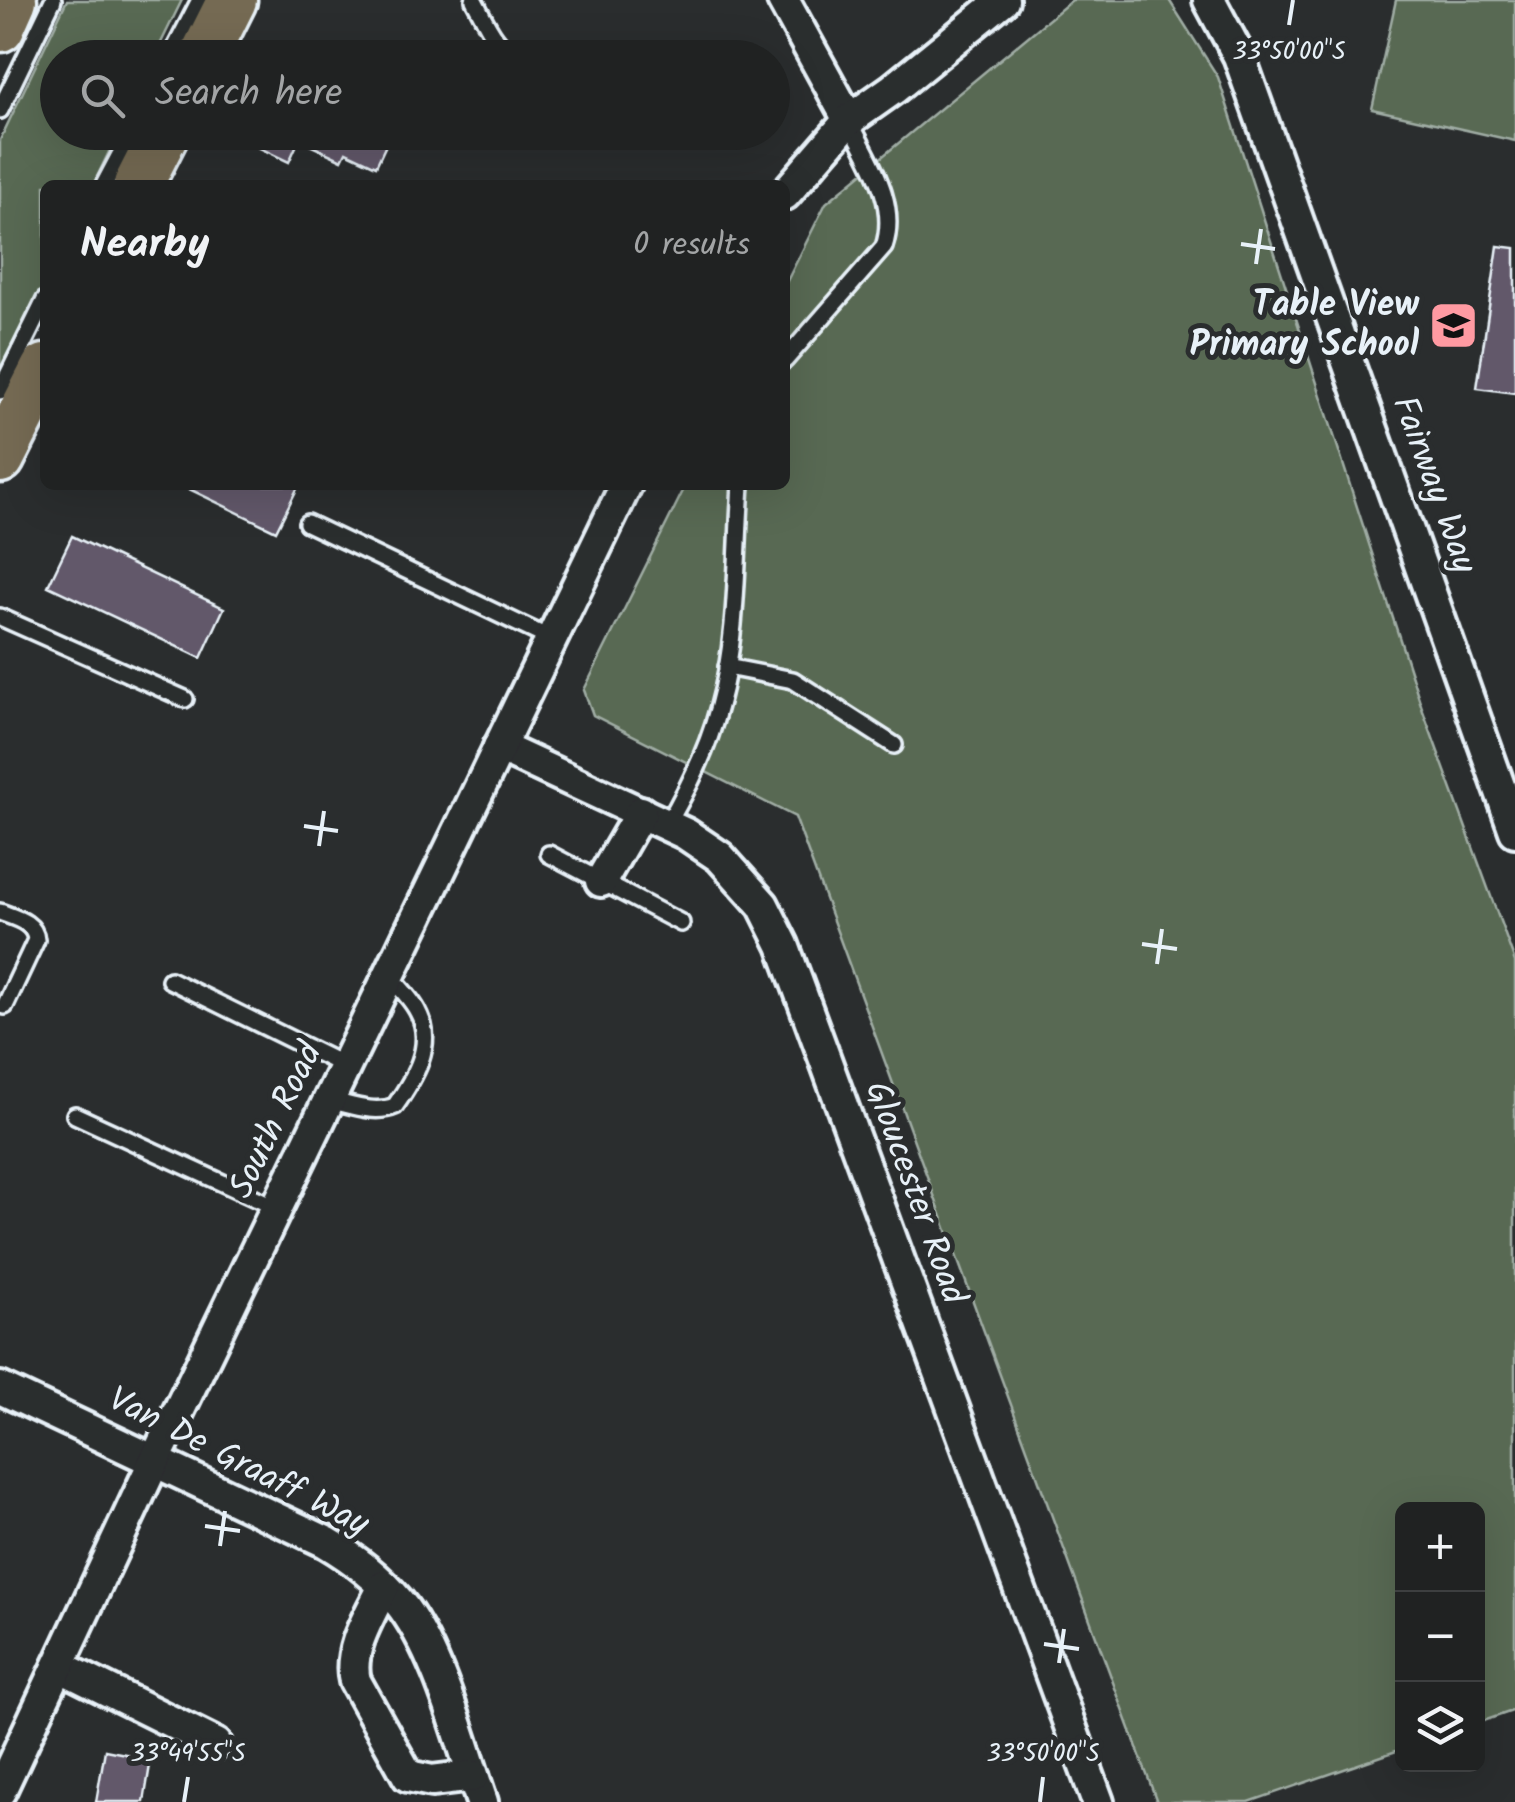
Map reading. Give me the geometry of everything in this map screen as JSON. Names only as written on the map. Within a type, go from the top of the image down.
[{"type":"main road","points":[[0,27],[12,0]]},
{"type":"main road","points":[[212,40],[232,0]]},
{"type":"main road","points":[[141,180],[156,150]]},
{"type":"main road","points":[[0,458],[40,379]]},
{"type":"street","points":[[783,0],[849,120]]},
{"type":"street","points":[[790,188],[849,120],[894,89],[1003,0]]},
{"type":"street","name":"Fairway Way","points":[[1209,0],[1238,56],[1515,831]]},
{"type":"street","name":"South Road","points":[[0,1792],[14,1726],[59,1666],[624,490]]},
{"type":"street","name":"Gloucester Road","points":[[499,746],[654,819],[720,857],[763,905],[783,945],[1098,1802]]},
{"type":"street","points":[[600,880],[654,819]]},
{"type":"street","name":"Van De Graaff Way","points":[[0,1388],[350,1556],[399,1601],[421,1635],[477,1789]]},
{"type":"street","points":[[384,1586],[354,1655],[355,1680],[408,1776],[477,1789]]},
{"type":"street","points":[[59,1666],[216,1744]]},
{"type":"lane","points":[[0,110],[53,0]]},
{"type":"lane","points":[[179,40],[200,0]]},
{"type":"lane","points":[[474,0],[497,40]]},
{"type":"lane","points":[[790,354],[884,247],[888,234],[886,200],[849,120]]},
{"type":"lane","points":[[107,180],[122,150]]},
{"type":"lane","points":[[0,391],[40,310]]},
{"type":"lane","points":[[654,819],[694,776],[719,706],[726,667],[741,490]]},
{"type":"lane","points":[[306,523],[551,639]]},
{"type":"lane","points":[[0,617],[185,699]]},
{"type":"lane","points":[[726,667],[793,680],[894,744]]},
{"type":"lane","points":[[549,854],[681,923]]},
{"type":"lane","points":[[0,912],[31,925],[36,932],[36,940],[5,1006]]},
{"type":"lane","points":[[328,1100],[388,1109],[418,1070],[424,1053],[419,1012],[389,974]]},
{"type":"lane","points":[[170,980],[345,1066]]},
{"type":"lane","points":[[75,1116],[277,1208]]},
{"type":"green space","points":[[67,0],[182,0],[162,40],[48,40]]},
{"type":"green space","points":[[1072,0],[1169,0],[1218,77],[1423,711],[1515,962],[1515,1710],[1485,1721],[1485,1502],[1395,1502],[1395,1751],[1249,1802],[1157,1802],[795,817],[593,715],[584,690],[684,490],[790,490],[790,275],[826,203]]},
{"type":"green space","points":[[1396,0],[1515,0],[1515,141],[1372,109]]},
{"type":"green space","points":[[40,56],[40,150],[110,150],[95,180],[40,180],[40,294],[0,377],[0,140]]},
{"type":"building","points":[[264,150],[294,150],[289,162]]},
{"type":"building","points":[[320,150],[384,150],[376,166],[346,152],[342,160]]},
{"type":"building","points":[[1498,246],[1515,248],[1515,393],[1477,388]]},
{"type":"building","points":[[191,490],[296,490],[276,531]]},
{"type":"building","points":[[72,536],[224,608],[201,658],[48,586]]},
{"type":"building","points":[[105,1750],[151,1759],[144,1802],[96,1802]]},
{"type":"place","name":"Table View Primary School","points":[[1454,326]]}]
